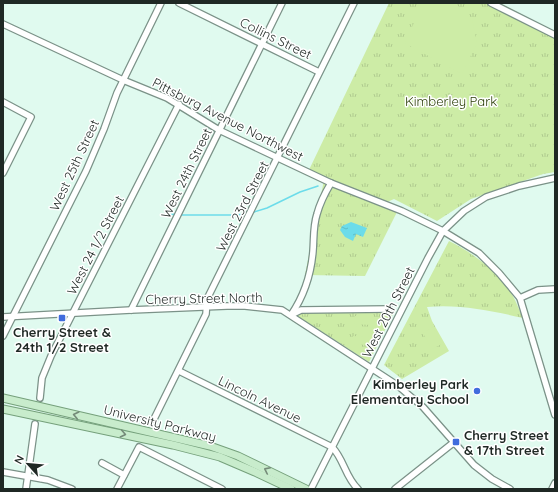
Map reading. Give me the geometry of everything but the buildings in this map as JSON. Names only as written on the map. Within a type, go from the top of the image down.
[{"type":"main road","name":"University Parkway","points":[[3,398],[210,446],[238,456],[304,488]]},
{"type":"main road","name":"University Parkway","points":[[3,409],[173,445],[220,457],[291,489]]},
{"type":"street","name":"West 25th Street","points":[[3,336],[86,171],[104,129],[113,102],[161,3]]},
{"type":"street","name":"Collins Street","points":[[179,3],[319,72]]},
{"type":"street","name":"West 24th Street","points":[[131,310],[282,3]]},
{"type":"street","name":"West 23rd Street","points":[[154,419],[206,314],[205,308],[207,300],[354,3]]},
{"type":"street","points":[[491,3],[555,35]]},
{"type":"street","name":"Pittsburg Avenue Northwest","points":[[3,24],[123,80],[179,104],[219,130],[331,183],[402,211],[443,231],[468,246],[489,262],[520,298]]},
{"type":"street","points":[[3,102],[32,117],[3,173]]},
{"type":"street","name":"West 24 1/2 Street","points":[[40,398],[44,372],[179,104]]},
{"type":"street","name":"West 20th Street","points":[[311,489],[371,368],[443,231],[464,211],[486,197],[520,186],[555,178]]},
{"type":"street","points":[[291,315],[300,303],[308,279],[313,252],[316,215],[322,198],[331,183]]},
{"type":"street","points":[[555,288],[538,290],[520,298],[555,415]]},
{"type":"street","name":"Cherry Street North","points":[[3,318],[131,310],[245,306],[282,310],[410,395],[483,472],[510,489]]},
{"type":"street","points":[[291,315],[301,310],[389,309]]},
{"type":"street","name":"Lincoln Avenue","points":[[179,371],[332,447]]},
{"type":"street","points":[[26,489],[35,424]]},
{"type":"street","points":[[395,489],[453,442]]},
{"type":"street","points":[[117,489],[139,447],[222,489]]},
{"type":"street","points":[[332,447],[340,456],[348,477],[358,489]]},
{"type":"street","points":[[102,463],[124,474]]},
{"type":"street","points":[[3,472],[48,480],[72,489]]},
{"type":"street","points":[[552,489],[555,483]]},
{"type":"green space","name":"Kimberley Park","points":[[389,3],[500,3],[555,32],[555,172],[543,174],[471,199],[437,221],[394,199],[385,203],[398,210],[365,276],[305,275],[324,180],[308,172]]},
{"type":"green space","points":[[424,3],[453,3],[472,19],[477,43],[462,74],[406,44],[405,41]]},
{"type":"green space","points":[[449,241],[467,251],[498,277],[513,296],[523,318],[464,307],[427,307],[432,321],[449,351],[402,379],[384,365]]},
{"type":"green space","points":[[394,312],[369,362],[296,315],[301,313]]},
{"type":"green space","points":[[355,316],[372,317],[372,325],[354,324]]},
{"type":"green space","points":[[354,326],[372,327],[371,335],[354,334]]},
{"type":"green space","points":[[433,327],[442,344],[432,349],[423,333]]},
{"type":"green space","points":[[353,336],[371,337],[370,345],[353,344]]},
{"type":"water","points":[[351,222],[367,228],[363,237],[356,234],[353,241],[345,237],[340,230],[342,226]]},
{"type":"waterway","points":[[251,213],[267,208],[300,192],[318,186]]},
{"type":"waterway","points":[[166,215],[176,214]]},
{"type":"waterway","points":[[180,215],[248,214]]},
{"type":"place","name":"Cherry Street & 24th 1/2 Street","points":[[62,318]]},
{"type":"place","name":"Kimberley Park Elementary School","points":[[477,391]]},
{"type":"place","name":"Cherry Street & 17th Street","points":[[456,442]]}]
